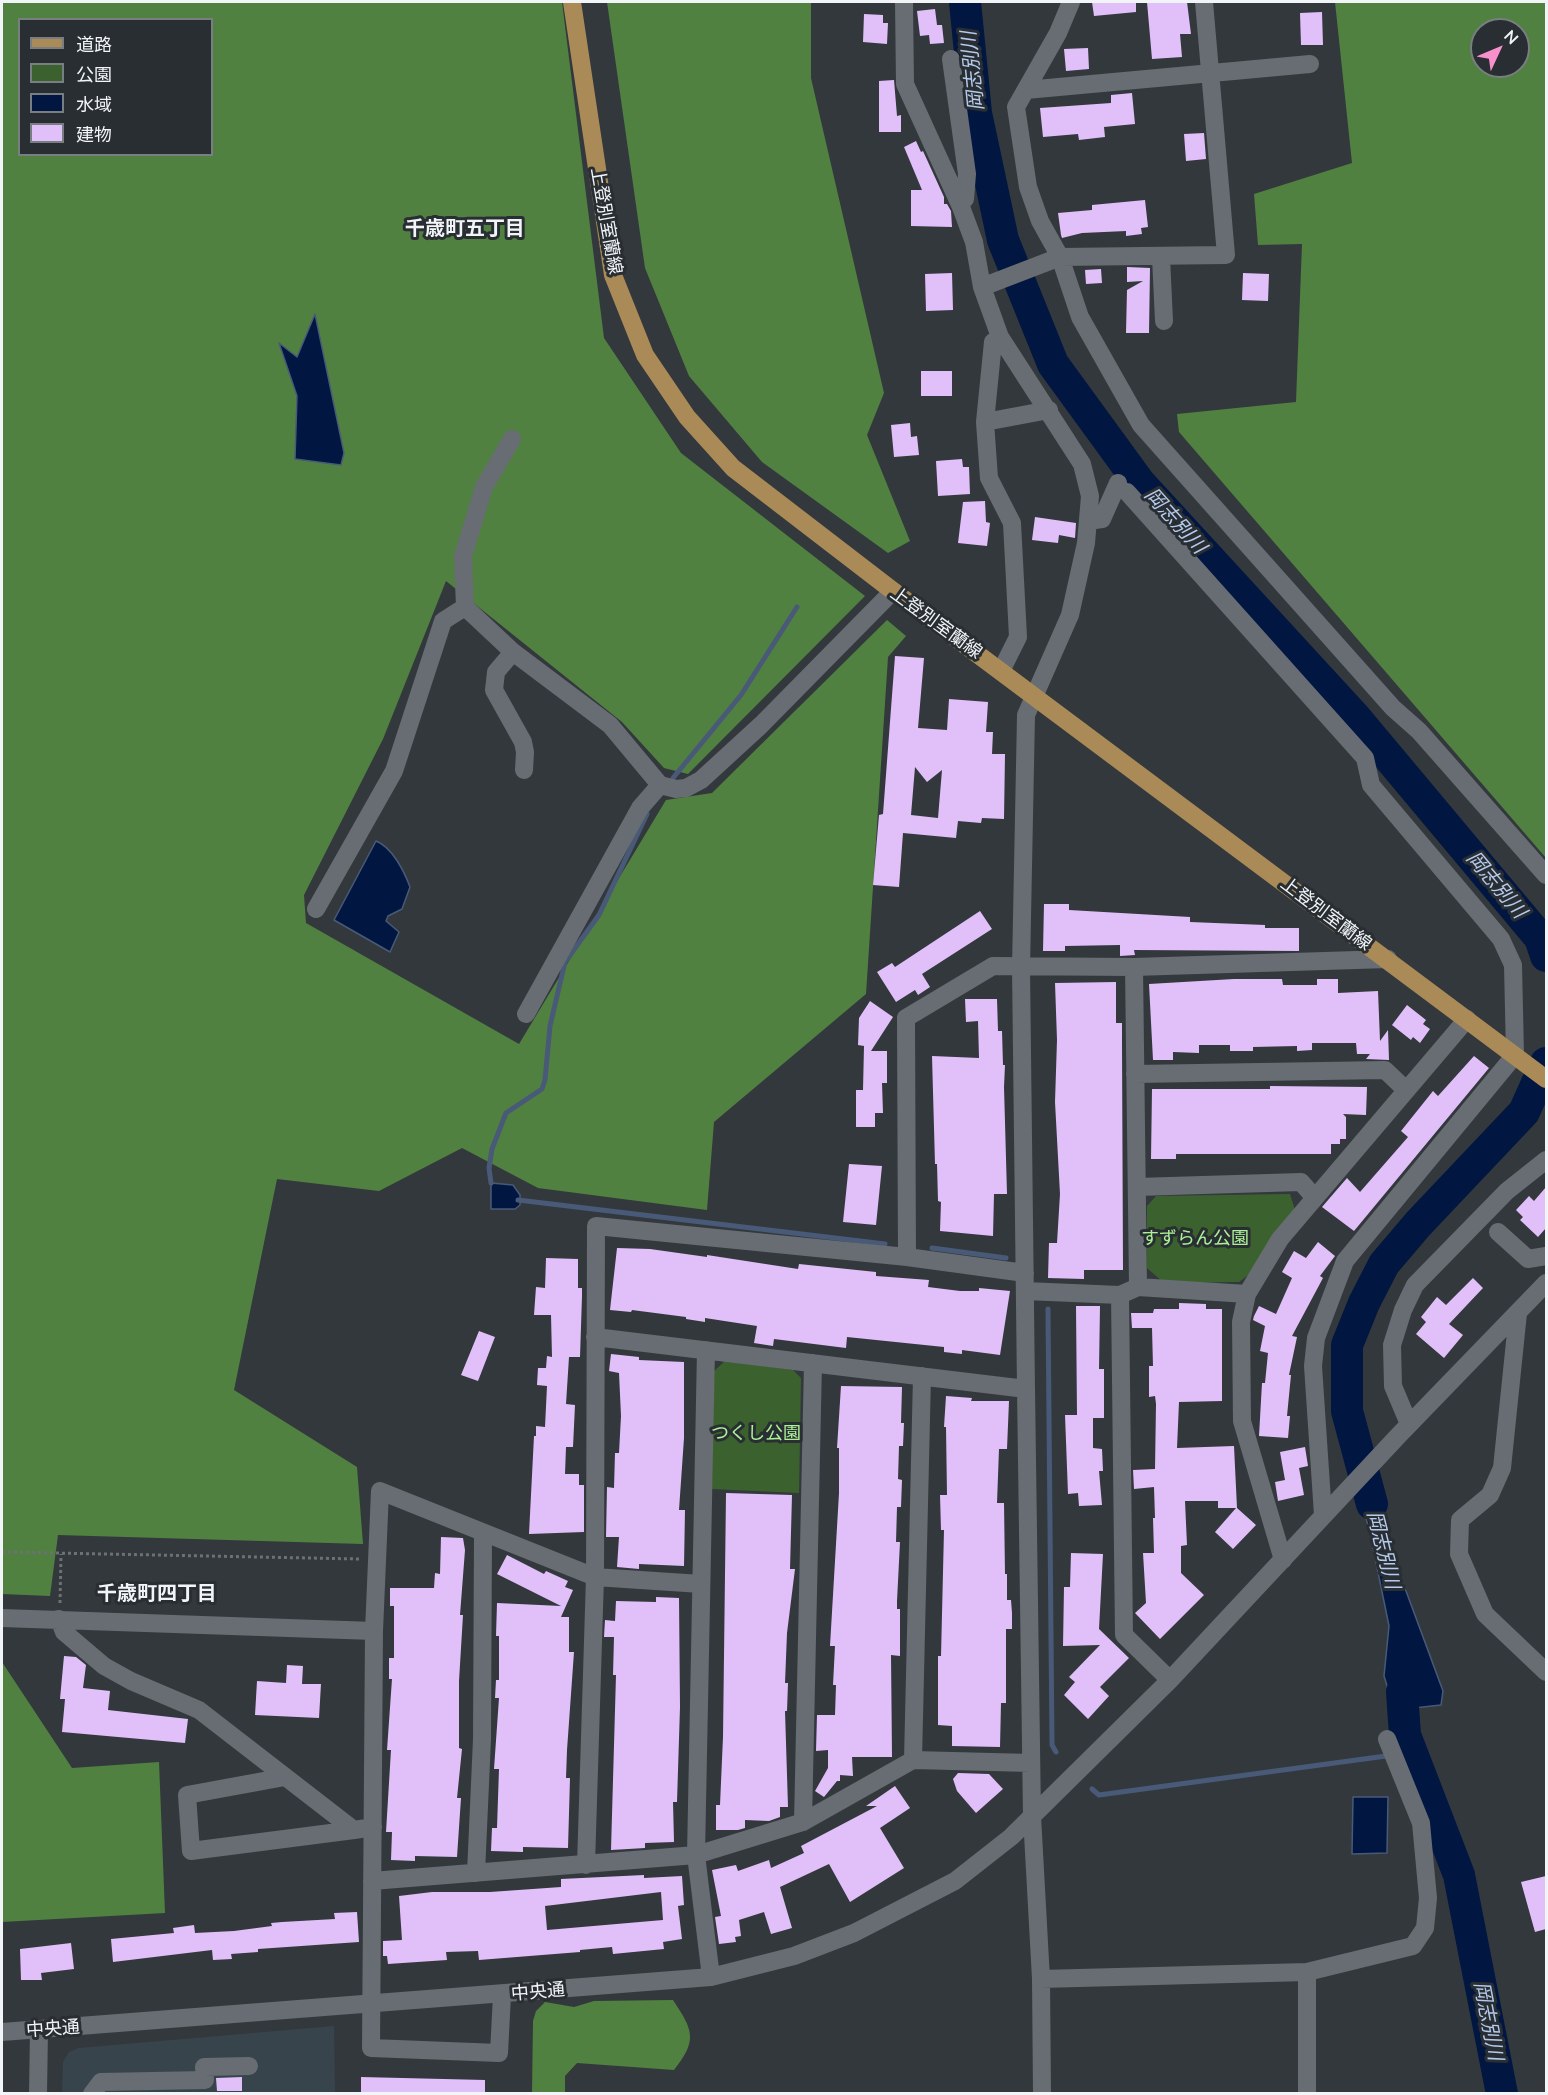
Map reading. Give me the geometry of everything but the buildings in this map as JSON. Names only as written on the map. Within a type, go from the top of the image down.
[{"type":"main road","name":"上登別室蘭線","points":[[572,2],[613,275],[645,355],[687,417],[733,468],[893,591],[1546,1079]]},
{"type":"street","points":[[904,2],[905,84],[960,203],[974,242],[982,287],[1000,337],[1082,464],[1090,496],[1088,521],[1070,615],[1026,716],[1022,968],[1026,1389],[1032,1816],[1041,1979],[1042,2094]]},
{"type":"street","points":[[1071,2],[1058,33],[1016,107],[1028,187],[1054,259],[1080,317],[1142,425],[1393,708],[1419,731],[1546,875]]},
{"type":"street","points":[[982,287],[1054,259],[1226,255],[1204,2]]},
{"type":"street","points":[[951,59],[967,174],[965,199],[960,203]]},
{"type":"street","points":[[1026,90],[1310,64]]},
{"type":"street","points":[[1161,256],[1164,321]]},
{"type":"street","points":[[1000,337],[993,342],[985,422],[989,478],[1012,523],[1017,637],[1001,671]]},
{"type":"street","points":[[985,422],[1048,410]]},
{"type":"street","points":[[512,439],[484,488],[463,556],[465,607],[513,652],[609,725],[660,785],[676,789],[686,788],[701,780],[761,725],[893,591]]},
{"type":"street","points":[[1088,521],[1102,519],[1123,488],[1365,758],[1371,785],[1501,939],[1513,965],[1519,1058],[1345,1261],[1316,1338],[1313,1366],[1323,1515]]},
{"type":"street","points":[[316,909],[394,771],[443,621],[465,607]]},
{"type":"street","points":[[513,652],[496,672],[494,690],[523,742],[524,770]]},
{"type":"street","points":[[526,1014],[640,808],[660,785]]},
{"type":"street","points":[[907,1257],[906,1018],[993,966],[1134,967],[1388,959]]},
{"type":"street","points":[[1134,967],[1138,1287]]},
{"type":"street","points":[[1283,1560],[1242,1421],[1241,1322],[1247,1294],[1280,1239],[1467,1018]]},
{"type":"street","points":[[1136,1074],[1384,1070],[1407,1090]]},
{"type":"street","points":[[1404,1430],[1393,1386],[1392,1344],[1403,1310],[1415,1285],[1507,1191],[1546,1160]]},
{"type":"street","points":[[1137,1187],[1301,1182],[1315,1198]]},
{"type":"street","points":[[586,1865],[595,1577],[596,1226],[907,1257],[1025,1282],[1120,1295],[1138,1287],[1247,1294]]},
{"type":"street","points":[[1498,1232],[1528,1259],[1546,1256]]},
{"type":"street","name":"中央通","points":[[2,2032],[711,1977],[794,1956],[854,1933],[955,1881],[1011,1838],[1170,1680],[1323,1515],[1546,1283]]},
{"type":"street","points":[[1120,1295],[1124,1635],[1170,1680]]},
{"type":"street","points":[[1518,1313],[1502,1468],[1490,1495],[1460,1520],[1459,1554],[1485,1614],[1546,1672]]},
{"type":"street","points":[[595,1337],[1026,1389]]},
{"type":"street","points":[[706,1350],[696,1855],[711,1977]]},
{"type":"street","points":[[803,1822],[813,1363]]},
{"type":"street","points":[[913,1760],[922,1376]]},
{"type":"street","points":[[502,1995],[499,2053],[371,2048],[374,1631],[380,1491],[595,1577],[701,1584]]},
{"type":"street","points":[[476,1873],[482,1739],[483,1534]]},
{"type":"street","points":[[2,1618],[374,1631]]},
{"type":"street","points":[[59,1619],[64,1632],[104,1666],[131,1681],[199,1710],[354,1830]]},
{"type":"street","points":[[1041,1979],[1307,1972],[1413,1946],[1425,1928],[1428,1898],[1422,1822],[1387,1739]]},
{"type":"street","points":[[372,1881],[696,1855],[803,1822],[913,1760],[1031,1763]]},
{"type":"street","points":[[285,1777],[187,1795],[191,1851],[373,1827]]},
{"type":"street","points":[[1306,2094],[1307,1972]]},
{"type":"street","points":[[38,2094],[39,2030]]},
{"type":"street","points":[[92,2094],[101,2082],[205,2080],[204,2067],[249,2066]]},
{"type":"path","points":[[2,1552],[377,1559]]},
{"type":"path","points":[[59,1619],[61,1554]]},
{"type":"shaded area","points":[[334,2026],[335,2093],[62,2094],[63,2062],[69,2052],[79,2048]]},
{"type":"green space","points":[[2,2],[562,2],[604,338],[681,453],[865,596],[688,774],[664,768],[622,722],[446,581],[383,739],[304,895],[306,923],[519,1044],[666,800],[712,793],[887,620],[906,636],[888,657],[866,994],[714,1122],[707,1210],[538,1188],[462,1148],[379,1191],[277,1179],[234,1390],[357,1467],[363,1544],[58,1535],[50,1596],[2,1594]]},
{"type":"green space","points":[[607,2],[811,2],[811,78],[884,393],[867,435],[910,541],[888,553],[762,462],[689,376],[645,268]]},
{"type":"green space","points":[[1335,2],[1546,2],[1546,858],[1179,432],[1177,414],[1296,402],[1302,244],[1258,245],[1254,194],[1352,163]]},
{"type":"green space","name":"すずらん公園","points":[[1290,1194],[1295,1210],[1251,1273],[1239,1282],[1164,1283],[1147,1268],[1147,1206],[1156,1196]]},
{"type":"green space","name":"つくし公園","points":[[726,1360],[793,1370],[801,1378],[799,1493],[712,1489],[713,1372]]},
{"type":"green space","points":[[2,1662],[72,1768],[159,1762],[165,1913],[2,1922]]},
{"type":"green space","points":[[673,2000],[685,2019],[690,2035],[687,2051],[674,2070],[577,2063],[565,2076],[565,2093],[532,2093],[533,2021],[536,2011],[545,2002],[574,2007],[594,2001]]},
{"type":"water","points":[[315,314],[344,453],[341,465],[295,459],[297,396],[279,343],[297,357]]},
{"type":"water","points":[[376,841],[392,854],[410,887],[402,909],[388,916],[386,921],[399,932],[390,952],[334,920]]},
{"type":"water","points":[[491,1183],[513,1185],[520,1195],[520,1205],[515,1209],[491,1209]]},
{"type":"water","points":[[1378,1469],[1375,1491],[1380,1504],[1390,1561],[1406,1591],[1443,1691],[1441,1705],[1414,1708],[1410,1732],[1402,1734],[1384,1676],[1389,1626],[1369,1528],[1357,1490]]},
{"type":"water","points":[[1353,1797],[1388,1797],[1387,1853],[1352,1854]]},
{"type":"waterway","name":"岡志別川","points":[[965,2],[976,113],[1003,240],[1053,364],[1139,482],[1355,717],[1540,938],[1546,956]]},
{"type":"waterway","points":[[673,778],[741,695],[797,607]]},
{"type":"waterway","points":[[491,1183],[489,1168],[492,1149],[506,1113],[542,1089],[545,1080],[550,1026],[565,962],[599,915],[647,814]]},
{"type":"waterway","name":"岡志別川","points":[[1372,1504],[1347,1411],[1347,1345],[1364,1303],[1384,1264],[1418,1224],[1524,1112],[1546,1063]]},
{"type":"waterway","points":[[518,1200],[885,1244]]},
{"type":"waterway","points":[[932,1248],[1006,1258]]},
{"type":"waterway","points":[[1048,1309],[1052,1745],[1056,1752]]},
{"type":"waterway","name":"岡志別川","points":[[1402,1692],[1405,1735],[1459,1875],[1502,2094]]},
{"type":"waterway","points":[[1092,1789],[1099,1795],[1386,1756],[1391,1759]]},
{"type":"district","name":"千歳町五丁目","points":[[465,229]]},
{"type":"district","name":"千歳町四丁目","points":[[157,1594]]}]
